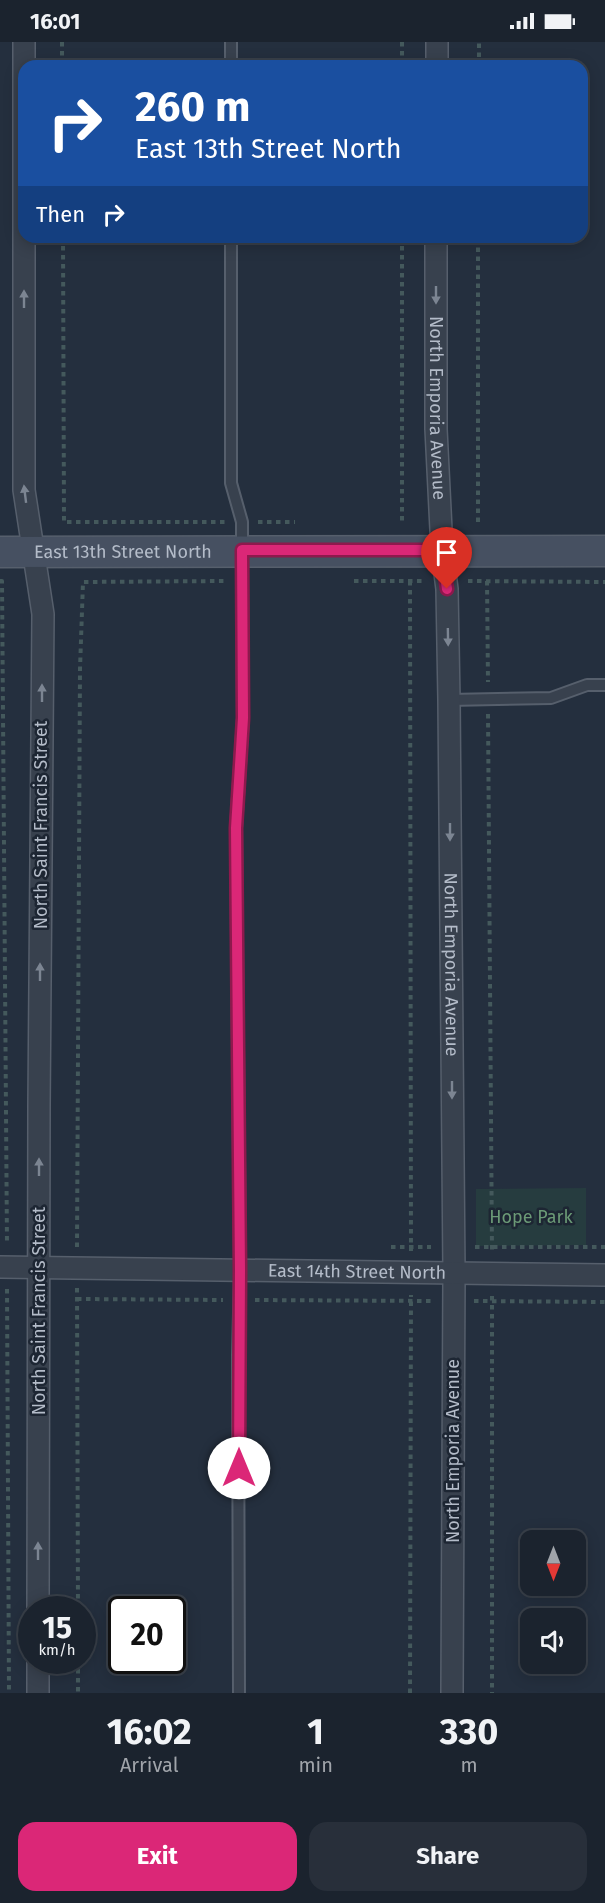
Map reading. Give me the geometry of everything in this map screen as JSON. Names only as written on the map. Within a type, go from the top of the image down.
[{"type":"main road","name":"East 13th Street North","points":[[0,552],[605,551]]},
{"type":"street","name":"North Saint Francis Street","points":[[24,42],[24,60]]},
{"type":"street","points":[[437,42],[437,60]]},
{"type":"street","name":"North Saint Francis Street","points":[[24,243],[24,490],[43,614],[38,1596]]},
{"type":"street","name":"North Emporia Avenue","points":[[436,243],[436,429],[441,550],[446,581],[449,700],[454,1273],[452,1693]]},
{"type":"street","name":"East 14th Street North","points":[[4,1267],[605,1275]]},
{"type":"street","points":[[38,1674],[38,1693]]},
{"type":"lane","points":[[231,42],[231,60]]},
{"type":"lane","points":[[231,243],[231,483],[242,522],[243,718],[236,828],[240,1270],[239,1693]]},
{"type":"lane","points":[[449,700],[551,698],[587,685],[605,685]]},
{"type":"path","points":[[62,42],[62,60]]},
{"type":"path","points":[[402,42],[402,60]]},
{"type":"path","points":[[478,60],[479,42]]},
{"type":"path","points":[[63,243],[64,522]]},
{"type":"path","points":[[402,243],[402,522]]},
{"type":"path","points":[[478,243],[478,522]]},
{"type":"path","points":[[0,581],[2,581],[4,1267],[9,1693]]},
{"type":"path","points":[[78,1596],[77,1268],[80,669],[83,582],[242,581]]},
{"type":"path","points":[[351,581],[605,582]]},
{"type":"path","points":[[410,581],[410,1693]]},
{"type":"path","points":[[487,581],[492,1273],[492,1693]]},
{"type":"path","points":[[77,1299],[605,1302]]},
{"type":"path","points":[[78,1674],[78,1693]]},
{"type":"green space","name":"Hope Park","points":[[586,1188],[586,1245],[476,1246],[476,1189]]},
{"type":"route","points":[[239,1468],[239,984],[236,828],[243,718],[242,550],[441,550],[447,589]]}]
